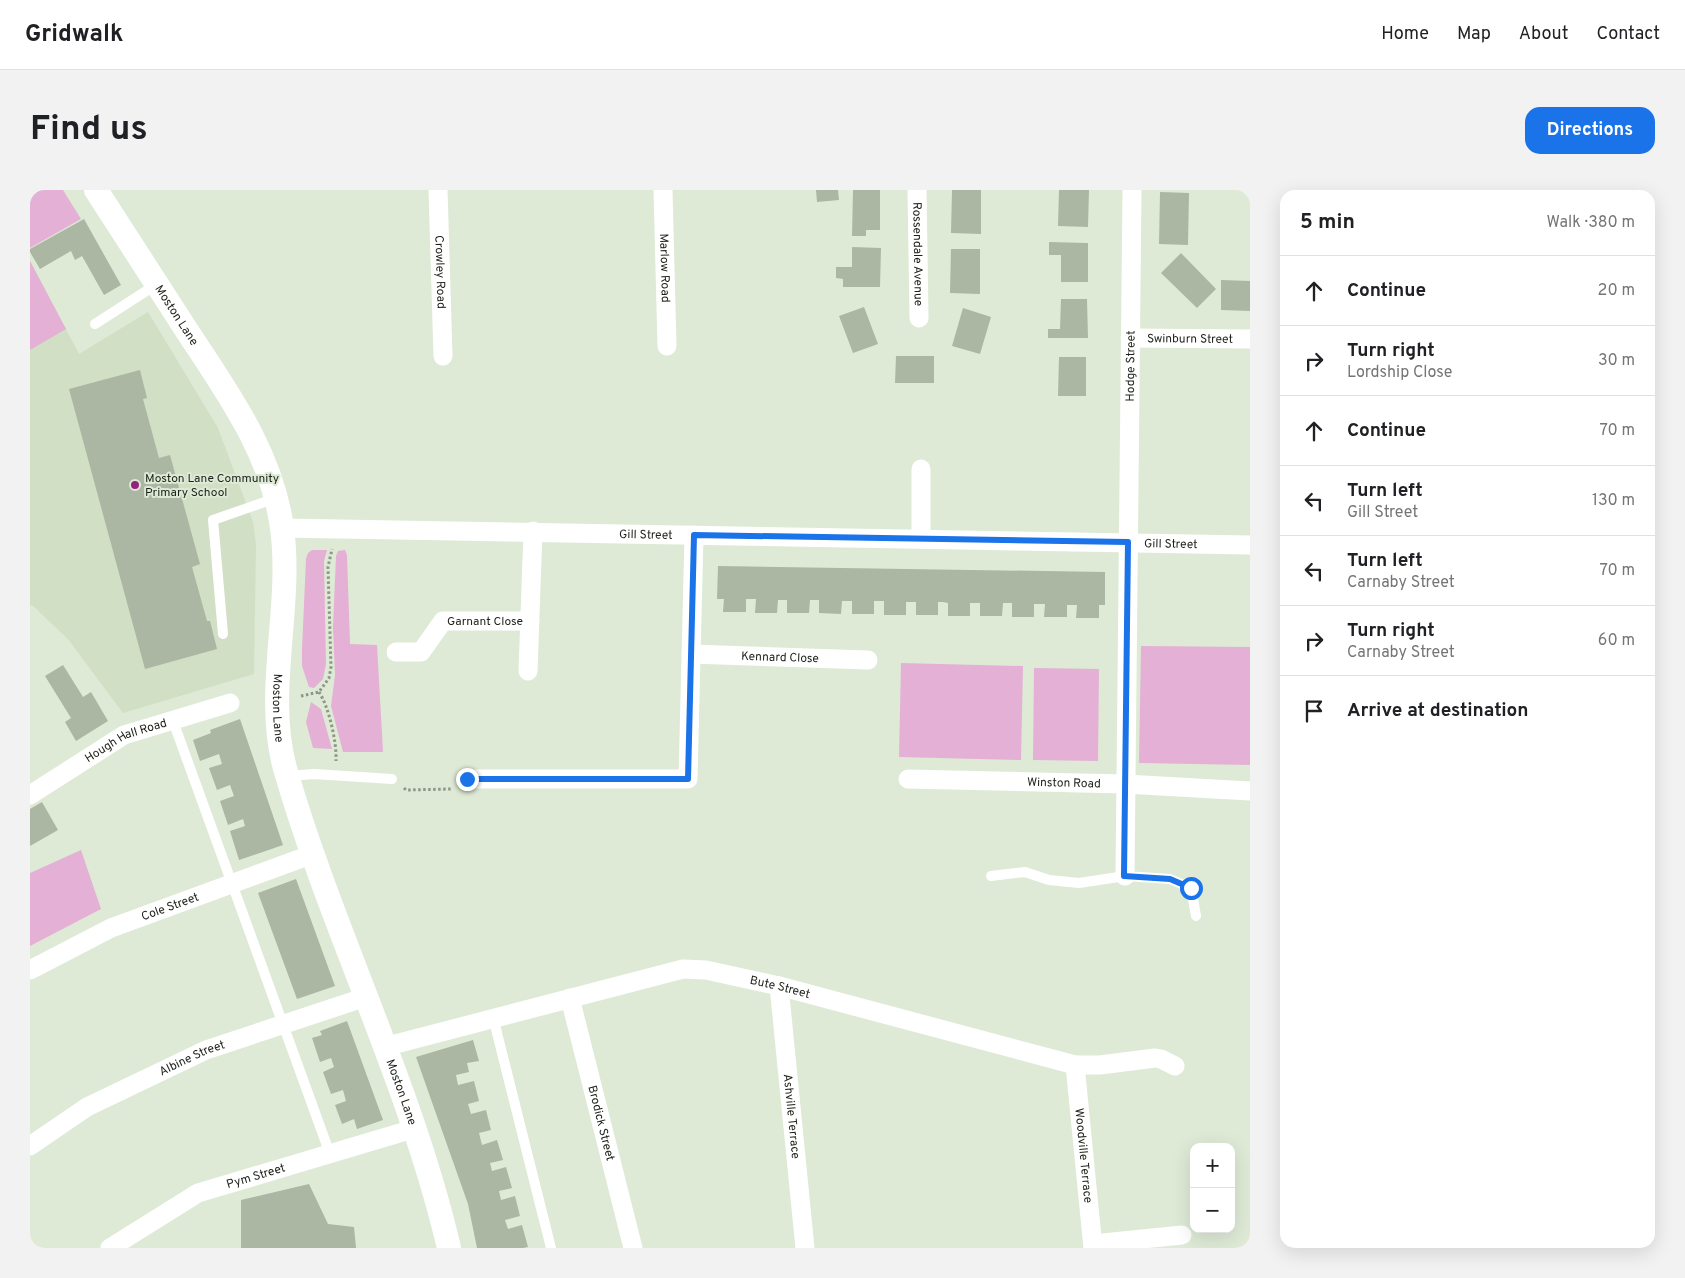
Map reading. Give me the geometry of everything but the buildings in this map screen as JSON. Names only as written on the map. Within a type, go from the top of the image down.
[{"type":"street","name":"Moston Lane","points":[[96,190],[246,421],[276,498],[282,528],[285,570],[278,736],[287,776],[413,1129],[442,1218],[449,1248]]},
{"type":"street","name":"Crowley Road","points":[[438,190],[443,356]]},
{"type":"street","name":"Marlow Road","points":[[663,190],[667,346]]},
{"type":"street","name":"Rossendale Avenue","points":[[917,190],[919,318]]},
{"type":"street","name":"Hodge Street","points":[[1124,876],[1132,190]]},
{"type":"street","name":"Swinburn Street","points":[[1130,338],[1250,339]]},
{"type":"street","points":[[921,469],[921,538]]},
{"type":"street","name":"Gill Street","points":[[282,528],[1250,545]]},
{"type":"street","points":[[528,671],[533,531]]},
{"type":"street","points":[[467,779],[688,779],[694,535]]},
{"type":"street","name":"Garnant Close","points":[[396,652],[421,652],[443,621],[530,621]]},
{"type":"street","name":"Kennard Close","points":[[691,654],[868,660]]},
{"type":"street","name":"Hough Hall Road","points":[[30,795],[124,735],[230,703]]},
{"type":"street","name":"Winston Road","points":[[908,779],[1125,784],[1250,791]]},
{"type":"street","name":"Cole Street","points":[[30,970],[111,928],[314,854]]},
{"type":"street","name":"Bute Street","points":[[384,1047],[684,969],[706,970],[779,986],[1075,1065],[1100,1065],[1156,1058],[1175,1066]]},
{"type":"street","name":"Ashville Terrace","points":[[779,986],[805,1248]]},
{"type":"street","name":"Albine Street","points":[[30,1146],[87,1107],[206,1050],[366,997]]},
{"type":"street","name":"Brodick Street","points":[[570,998],[633,1248]]},
{"type":"street","name":"Woodville Terrace","points":[[1075,1065],[1093,1246]]},
{"type":"street","name":"Pym Street","points":[[115,1247],[198,1192],[413,1129]]},
{"type":"street","points":[[1093,1246],[1182,1236]]},
{"type":"lane","points":[[95,324],[157,284]]},
{"type":"lane","points":[[224,634],[213,520],[276,498]]},
{"type":"lane","points":[[173,721],[330,1154]]},
{"type":"lane","points":[[287,776],[392,778]]},
{"type":"lane","points":[[991,876],[1025,872],[1049,880],[1079,883],[1124,876],[1170,879],[1191,888],[1196,916]]},
{"type":"lane","points":[[494,1017],[551,1248]]},
{"type":"path","points":[[297,696],[319,692],[329,678],[331,667],[328,568],[333,528]]},
{"type":"path","points":[[319,692],[325,702],[337,747],[336,776]]},
{"type":"path","points":[[392,778],[406,790],[450,791],[467,779]]},
{"type":"shaded area","points":[[30,190],[63,190],[81,219],[30,248]]},
{"type":"shaded area","name":"Moston Lane Community Primary School","points":[[30,261],[79,354],[148,312],[218,428],[253,522],[256,544],[254,674],[123,713],[68,639],[32,605],[30,606]]},
{"type":"shaded area","points":[[30,261],[66,329],[30,350]]},
{"type":"shaded area","points":[[312,550],[327,550],[324,561],[326,664],[323,679],[314,688],[309,687],[302,666],[306,559],[308,553]]},
{"type":"shaded area","points":[[345,550],[347,555],[350,644],[377,645],[383,752],[343,752],[331,706],[335,675],[333,627],[336,556],[338,551]]},
{"type":"shaded area","points":[[1141,646],[1250,647],[1250,765],[1139,763]]},
{"type":"shaded area","points":[[901,663],[1023,666],[1021,760],[899,757]]},
{"type":"shaded area","points":[[1034,668],[1099,669],[1098,761],[1033,760]]},
{"type":"shaded area","points":[[311,702],[321,709],[332,749],[313,748],[306,722]]},
{"type":"shaded area","points":[[81,850],[101,909],[30,946],[30,873]]},
{"type":"place","name":"Moston Lane Community Primary School","points":[[135,485]]},
{"type":"route","points":[[467,779],[688,779],[694,535],[1128,542],[1124,876],[1170,879],[1191,888]]}]
